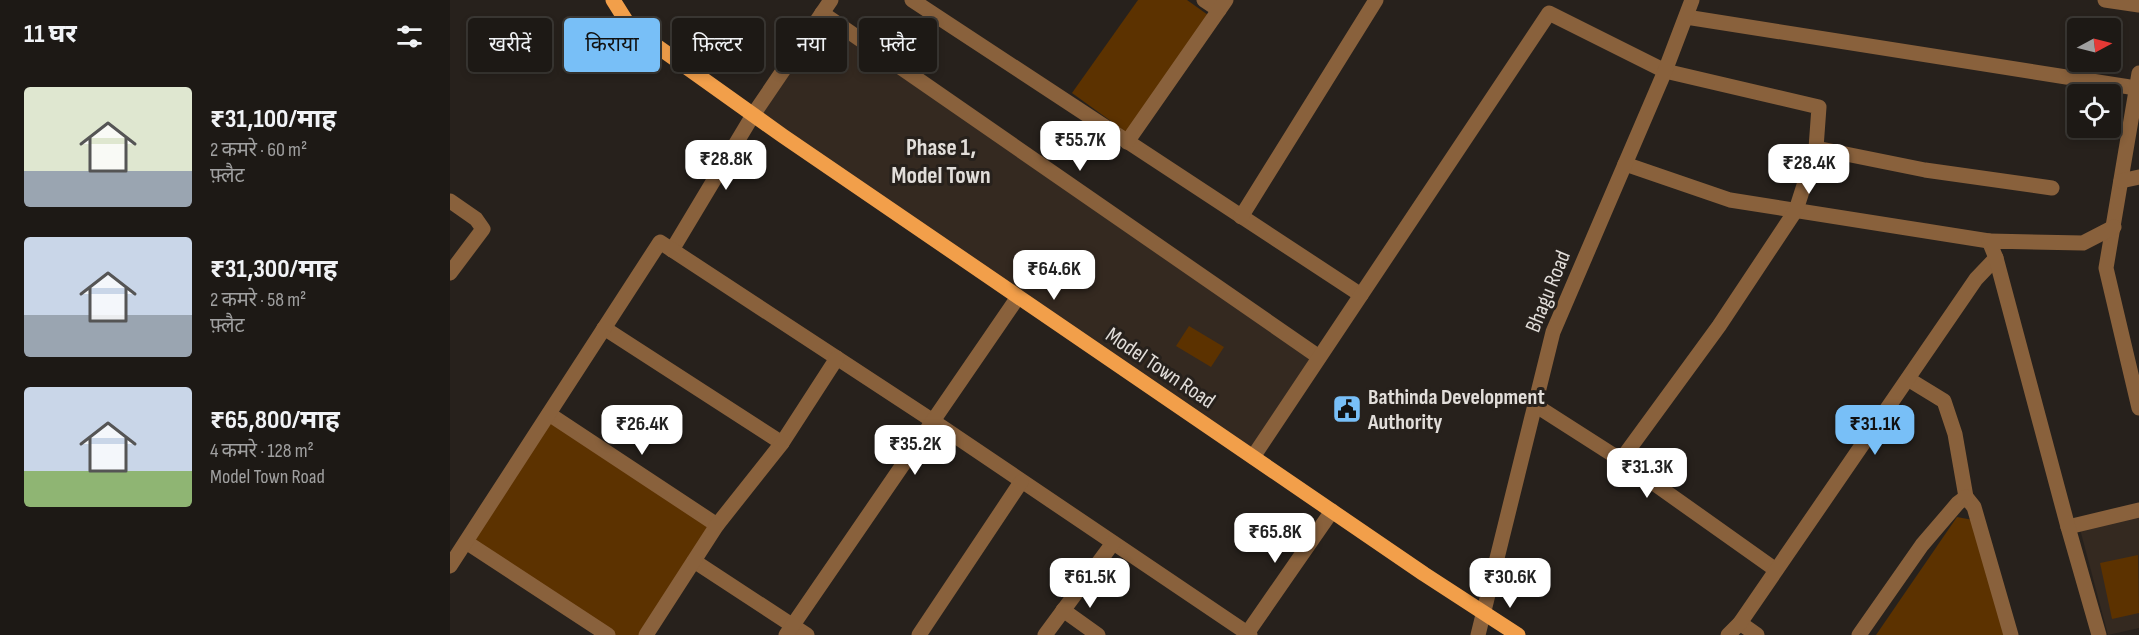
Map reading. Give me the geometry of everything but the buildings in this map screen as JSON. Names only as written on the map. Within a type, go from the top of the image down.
[{"type":"main road","name":"Model Town Road","points":[[614,0],[630,27],[753,115],[1424,574],[1518,635]]},
{"type":"street","points":[[672,250],[753,115],[831,0]]},
{"type":"street","points":[[912,0],[1361,295]]},
{"type":"street","points":[[1127,142],[1222,5],[1204,0]]},
{"type":"street","points":[[1241,217],[1376,0]]},
{"type":"street","name":"Bhagu Road","points":[[1478,635],[1552,332],[1665,71],[1692,0]]},
{"type":"street","points":[[2105,0],[2139,5]]},
{"type":"street","points":[[822,13],[1319,357]]},
{"type":"street","points":[[1252,457],[1549,13],[1665,71],[1820,107],[1816,148],[1796,210],[1719,326],[1621,460]]},
{"type":"street","points":[[1686,17],[2137,81],[2106,268],[2139,408]]},
{"type":"street","points":[[1816,148],[1925,170],[2052,188]]},
{"type":"street","points":[[1625,164],[1730,200],[1989,241],[2083,243],[2114,227]]},
{"type":"street","points":[[2121,181],[2139,177]]},
{"type":"street","points":[[450,201],[476,219],[483,229],[450,273]]},
{"type":"street","points":[[1989,241],[1996,258],[2068,527],[2100,635]]},
{"type":"street","points":[[450,566],[660,242],[933,421],[1247,634],[1332,511]]},
{"type":"street","points":[[1728,635],[1740,623],[1976,279],[1996,258]]},
{"type":"street","points":[[790,630],[1018,297]]},
{"type":"street","points":[[604,328],[782,444]]},
{"type":"street","points":[[646,635],[717,525],[782,444],[837,358]]},
{"type":"street","points":[[1908,379],[1944,401],[1954,434],[1966,497],[1974,507],[2011,635]]},
{"type":"street","points":[[1535,405],[1621,460],[1776,570]]},
{"type":"street","points":[[549,414],[717,525]]},
{"type":"street","points":[[919,635],[1021,482]]},
{"type":"street","points":[[1859,635],[1922,545],[1958,503],[1966,497]]},
{"type":"street","points":[[2068,527],[2139,510]]},
{"type":"street","points":[[466,542],[608,635]]},
{"type":"street","points":[[1045,635],[1113,543]]},
{"type":"street","points":[[694,561],[790,630],[807,635]]},
{"type":"street","points":[[1063,610],[1098,635]]},
{"type":"street","points":[[1740,623],[1757,635]]},
{"type":"shaded area","points":[[1138,0],[1187,0],[1208,15],[1126,132],[1072,93]]},
{"type":"shaded area","points":[[822,13],[829,18],[819,18]]},
{"type":"shaded area","points":[[847,30],[859,39],[859,72],[907,72],[1319,357],[1253,457],[753,115],[782,72],[847,72]]},
{"type":"shaded area","points":[[1189,326],[1224,347],[1211,367],[1176,346]]},
{"type":"shaded area","points":[[549,414],[717,525],[646,635],[608,635],[466,542]]},
{"type":"shaded area","points":[[2139,513],[2139,628],[2108,635],[2080,529]]},
{"type":"shaded area","points":[[1957,517],[1973,520],[2004,635],[1876,635]]},
{"type":"shaded area","points":[[2138,555],[2139,613],[2112,619],[2100,563]]},
{"type":"place","name":"Bathinda Development Authority","points":[[1347,409]]},
{"type":"district","name":"Phase 1, Model Town","points":[[941,161]]}]
